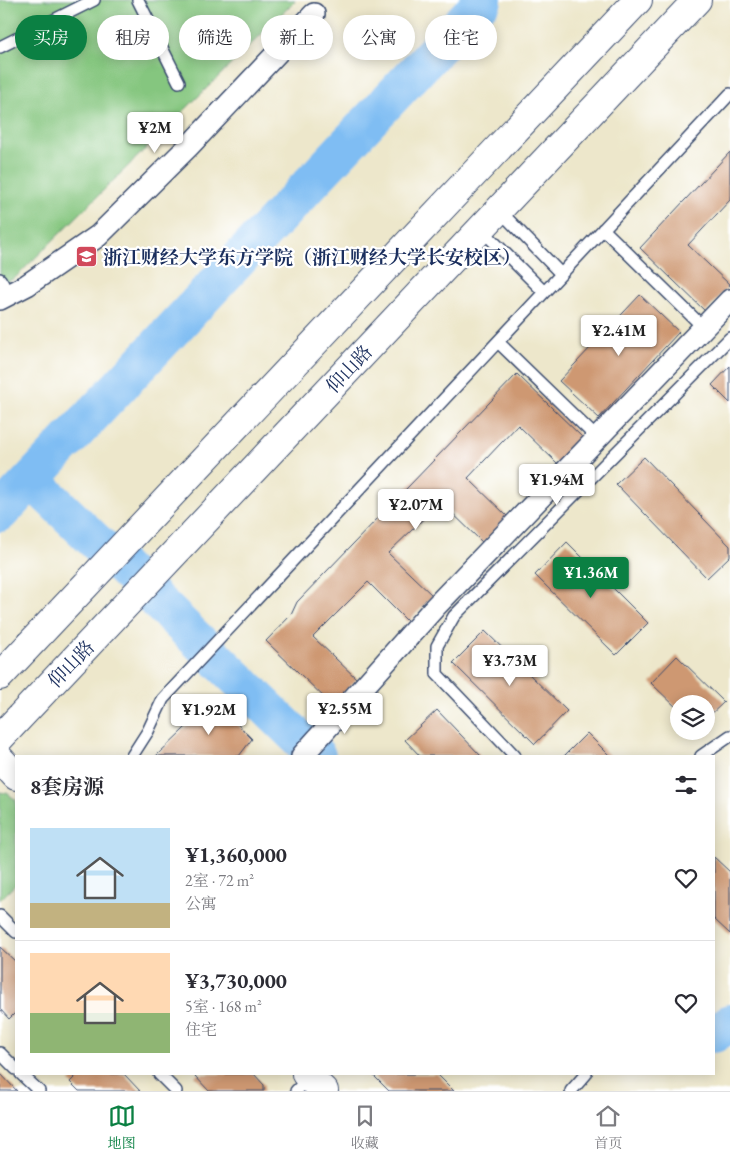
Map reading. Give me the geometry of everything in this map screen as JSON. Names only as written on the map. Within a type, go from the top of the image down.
[{"type":"main road","points":[[0,676],[638,0]]},
{"type":"main road","name":"仰山路","points":[[0,738],[697,0]]},
{"type":"main road","points":[[0,759],[15,775]]},
{"type":"street","points":[[1,287],[27,285],[98,236],[189,146],[314,14]]},
{"type":"street","points":[[303,755],[435,607],[730,300]]},
{"type":"lane","points":[[0,47],[94,0]]},
{"type":"lane","points":[[138,0],[179,82]]},
{"type":"lane","points":[[133,755],[148,731],[163,699],[730,94]]},
{"type":"lane","points":[[499,210],[561,274]]},
{"type":"lane","points":[[480,229],[544,292]]},
{"type":"lane","points":[[603,229],[704,328]]},
{"type":"lane","points":[[514,755],[437,674],[437,646],[454,616],[730,338]]},
{"type":"lane","points":[[498,342],[597,438]]},
{"type":"lane","points":[[702,755],[730,736]]},
{"type":"lane","points":[[0,916],[15,931]]},
{"type":"lane","points":[[0,1053],[15,1068]]},
{"type":"lane","points":[[22,1075],[39,1091]]},
{"type":"lane","points":[[160,1075],[176,1091]]},
{"type":"lane","points":[[570,1091],[585,1075]]},
{"type":"green space","points":[[0,0],[296,0],[281,15],[261,15],[261,35],[251,45],[251,15],[179,15],[179,60],[235,60],[15,278],[0,285]]},
{"type":"green space","points":[[0,792],[7,793],[15,799],[15,885],[0,900]]},
{"type":"building","points":[[730,152],[730,200],[688,245],[730,285],[706,312],[640,248]]},
{"type":"building","points":[[640,295],[679,332],[599,418],[559,381]]},
{"type":"building","points":[[730,366],[730,403],[712,385]]},
{"type":"building","points":[[517,374],[583,438],[558,464],[518,425],[468,478],[508,517],[483,543],[441,502],[388,553],[433,596],[408,622],[368,582],[313,637],[357,679],[332,705],[266,641],[291,615],[297,602]]},
{"type":"building","points":[[644,457],[730,546],[730,556],[707,578],[616,484]]},
{"type":"building","points":[[567,542],[648,623],[616,655],[535,575]]},
{"type":"building","points":[[485,631],[567,711],[535,744],[453,663]]},
{"type":"building","points":[[677,656],[724,702],[715,710],[715,695],[670,695],[670,701],[651,683]]},
{"type":"building","points":[[214,700],[252,739],[240,755],[157,755]]},
{"type":"building","points":[[437,710],[480,755],[419,755],[405,740]]},
{"type":"building","points":[[587,733],[609,755],[565,755]]},
{"type":"building","points":[[715,858],[730,872],[730,934],[715,920]]},
{"type":"building","points":[[0,947],[15,961],[15,1013],[9,1019],[0,1009]]},
{"type":"building","points":[[0,1073],[17,1091],[0,1091]]},
{"type":"building","points":[[77,1075],[125,1075],[140,1091],[79,1091],[70,1082]]},
{"type":"building","points":[[255,1075],[264,1085],[264,1091],[209,1091],[195,1076]]},
{"type":"building","points":[[373,1075],[438,1075],[454,1091],[389,1091]]},
{"type":"waterway","points":[[0,513],[483,0]]},
{"type":"waterway","points":[[32,480],[316,755]]},
{"type":"waterway","points":[[715,1033],[730,1023]]},
{"type":"place","name":"浙江财经大学东方学院（浙江财经大学长安校区）","points":[[87,257]]}]
